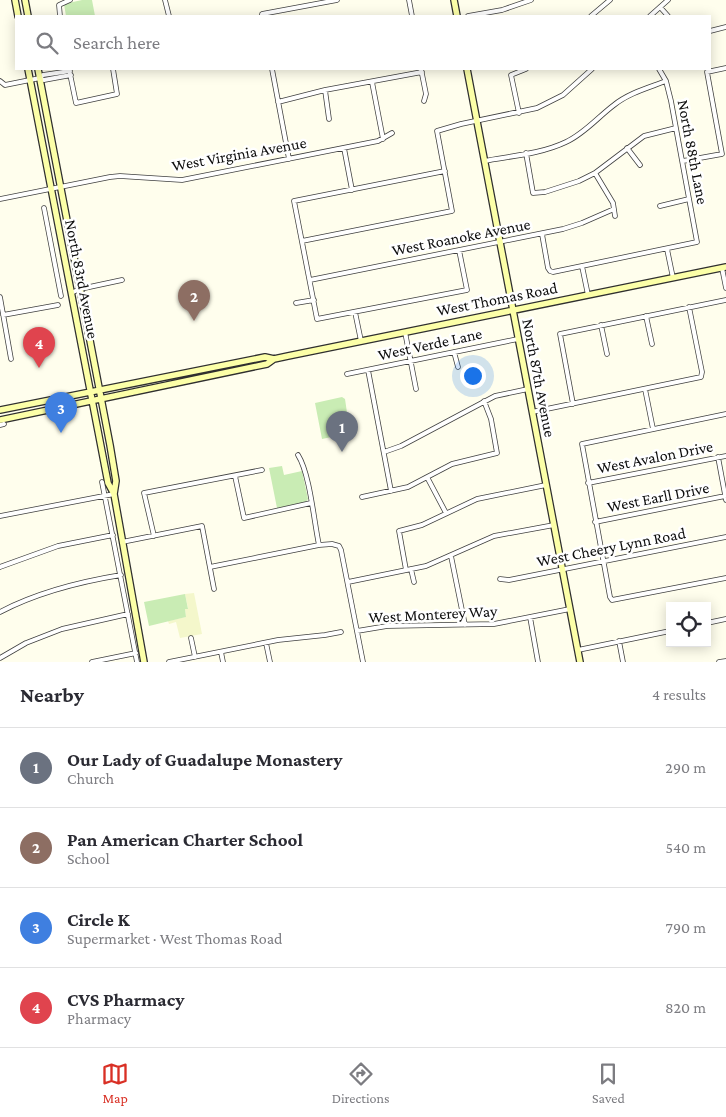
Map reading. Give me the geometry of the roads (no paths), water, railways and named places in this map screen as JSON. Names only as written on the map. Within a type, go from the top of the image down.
[{"type":"main road","points":[[15,0],[18,15]]},
{"type":"main road","points":[[25,0],[28,15]]},
{"type":"main road","points":[[454,0],[457,15]]},
{"type":"main road","name":"North 83rd Avenue","points":[[28,70],[108,483],[114,494]]},
{"type":"main road","name":"North 83rd Avenue","points":[[38,70],[100,389],[116,482],[114,494],[144,662]]},
{"type":"main road","name":"North 87th Avenue","points":[[467,70],[580,662]]},
{"type":"main road","name":"West Thomas Road","points":[[0,410],[265,357],[274,359],[724,268]]},
{"type":"main road","name":"West Thomas Road","points":[[2,423],[101,398],[268,364],[274,359]]},
{"type":"main road","points":[[190,372],[192,380]]},
{"type":"street","points":[[60,15],[60,3],[70,0]]},
{"type":"street","points":[[166,0],[169,15]]},
{"type":"street","points":[[262,15],[319,2],[337,0]]},
{"type":"street","points":[[409,0],[412,15]]},
{"type":"street","points":[[474,15],[502,10],[531,0]]},
{"type":"street","points":[[592,15],[610,0]]},
{"type":"street","points":[[651,15],[668,0]]},
{"type":"street","points":[[660,7],[667,15]]},
{"type":"street","points":[[502,10],[504,15]]},
{"type":"street","points":[[711,31],[726,27]]},
{"type":"street","points":[[683,161],[722,154],[707,72],[726,68]]},
{"type":"street","points":[[0,82],[5,86],[70,71],[76,103],[117,94],[113,70]]},
{"type":"street","points":[[272,70],[289,159]]},
{"type":"street","points":[[278,102],[325,90],[372,82],[422,70],[426,94],[424,101]]},
{"type":"street","points":[[519,113],[511,75],[524,70]]},
{"type":"street","points":[[302,240],[452,211],[437,131],[538,108],[556,99],[591,70]]},
{"type":"street","name":"North 88th Lane","points":[[660,70],[666,81],[683,161],[696,242],[667,249]]},
{"type":"street","points":[[484,161],[549,149],[567,142],[583,132],[615,104],[629,95],[666,81]]},
{"type":"street","points":[[372,82],[383,139]]},
{"type":"street","points":[[325,90],[329,119]]},
{"type":"street","points":[[526,153],[534,193],[545,192],[564,187],[595,173],[644,136],[676,128]]},
{"type":"street","name":"West Virginia Avenue","points":[[0,199],[120,176],[182,180],[344,148],[383,139],[392,133]]},
{"type":"street","points":[[344,148],[352,190]]},
{"type":"street","points":[[627,148],[640,165]]},
{"type":"street","points":[[445,171],[294,201],[317,320],[467,290],[459,250]]},
{"type":"street","points":[[595,173],[613,203],[615,216]]},
{"type":"street","points":[[660,206],[689,200]]},
{"type":"street","points":[[44,208],[61,296]]},
{"type":"street","name":"West Roanoke Avenue","points":[[310,280],[542,234],[582,224],[614,209]]},
{"type":"street","points":[[542,234],[550,271],[667,249],[673,278]]},
{"type":"street","points":[[582,266],[588,295]]},
{"type":"street","points":[[724,268],[726,288]]},
{"type":"street","points":[[72,293],[80,288],[122,280]]},
{"type":"street","points":[[0,297],[12,359]]},
{"type":"street","points":[[296,304],[314,300]]},
{"type":"street","points":[[573,404],[560,334],[726,300]]},
{"type":"street","points":[[3,315],[58,305]]},
{"type":"street","points":[[532,412],[701,377],[702,372],[689,307]]},
{"type":"street","points":[[355,312],[361,341]]},
{"type":"street","points":[[646,316],[652,344]]},
{"type":"street","points":[[601,325],[607,354]]},
{"type":"street","points":[[405,332],[416,389]]},
{"type":"street","name":"West Verde Lane","points":[[347,374],[518,339]]},
{"type":"street","points":[[454,352],[458,367]]},
{"type":"street","points":[[368,370],[391,491]]},
{"type":"street","points":[[384,452],[401,446],[495,396],[528,389]]},
{"type":"street","points":[[645,389],[653,429]]},
{"type":"street","points":[[362,497],[408,487],[452,464],[498,453],[492,419],[484,401]]},
{"type":"street","points":[[726,414],[582,444],[595,522],[612,600],[726,578]]},
{"type":"street","points":[[298,455],[302,462],[319,545]]},
{"type":"street","name":"West Avalon Drive","points":[[588,483],[726,456]]},
{"type":"street","points":[[718,457],[726,498]]},
{"type":"street","points":[[154,536],[144,493],[262,470]]},
{"type":"street","points":[[235,476],[244,518],[311,503]]},
{"type":"street","points":[[427,477],[446,514]]},
{"type":"street","points":[[102,482],[137,662]]},
{"type":"street","points":[[406,570],[399,531],[422,525],[477,499],[546,485]]},
{"type":"street","points":[[0,516],[114,494]]},
{"type":"street","name":"West Earll Drive","points":[[595,522],[726,498]]},
{"type":"street","points":[[348,582],[432,564],[494,536],[554,525]]},
{"type":"street","points":[[122,542],[202,526],[214,589]]},
{"type":"street","points":[[0,567],[58,546],[113,535]]},
{"type":"street","name":"West Cheery Lynn Road","points":[[500,578],[509,580],[726,537]]},
{"type":"street","points":[[210,567],[319,545],[332,544],[339,546],[348,582],[363,662]]},
{"type":"street","points":[[451,556],[465,625]]},
{"type":"street","points":[[411,570],[414,582]]},
{"type":"street","points":[[0,612],[44,592],[120,575]]},
{"type":"street","name":"West Monterey Way","points":[[357,631],[388,626],[494,624],[570,609]]},
{"type":"street","points":[[4,662],[1,658],[26,643],[62,629],[128,614]]},
{"type":"street","points":[[530,617],[538,662]]},
{"type":"street","points":[[711,622],[726,620]]},
{"type":"street","points":[[169,662],[266,643],[341,632]]},
{"type":"street","points":[[578,650],[666,632]]},
{"type":"street","points":[[191,638],[195,657]]},
{"type":"street","points":[[619,641],[623,662]]},
{"type":"street","points":[[266,643],[270,662]]},
{"type":"street","points":[[221,652],[223,662]]},
{"type":"street","points":[[92,662],[136,653]]},
{"type":"street","points":[[719,662],[726,661]]},
{"type":"place","name":"Pan American Charter School","points":[[194,321]]},
{"type":"place","name":"CVS Pharmacy","points":[[39,368]]},
{"type":"place","name":"Circle K","points":[[61,433]]},
{"type":"place","name":"Our Lady of Guadalupe Monastery","points":[[342,452]]}]
